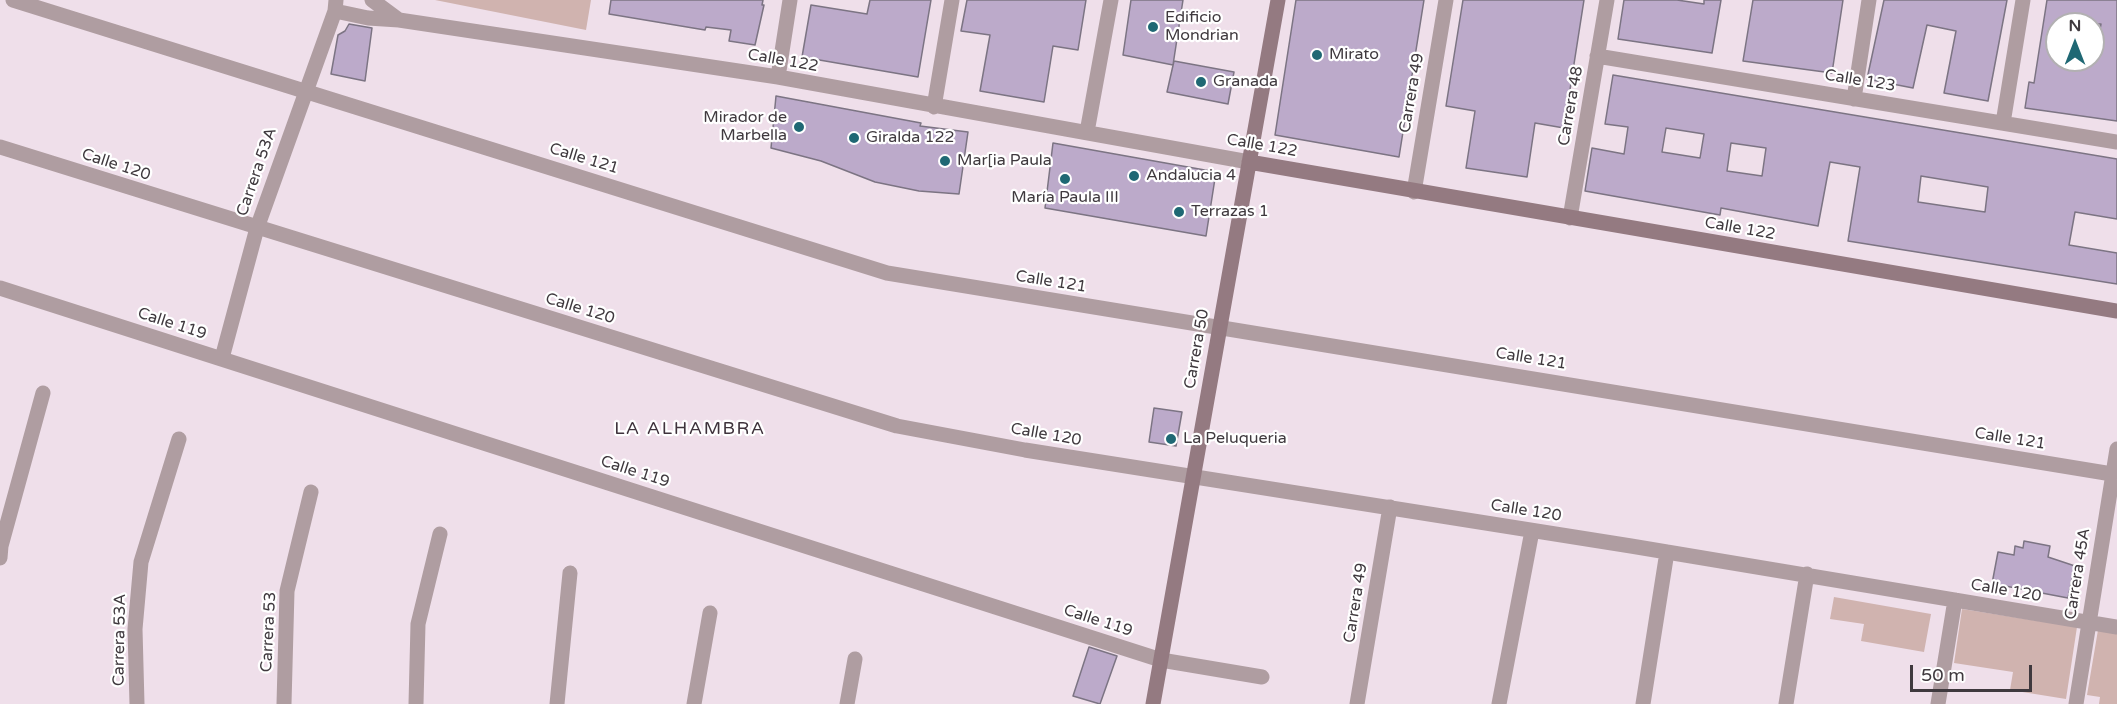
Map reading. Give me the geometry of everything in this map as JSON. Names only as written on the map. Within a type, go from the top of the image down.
[{"type":"street","name":"Calle 121","points":[[13,0],[887,273],[2112,474]]},
{"type":"street","name":"Calle 122","points":[[372,0],[399,20]]},
{"type":"street","points":[[778,77],[790,0]]},
{"type":"street","points":[[934,107],[952,0]]},
{"type":"street","points":[[1087,132],[1111,0]]},
{"type":"street","name":"Carrera 50","points":[[1153,704],[1278,0]]},
{"type":"street","name":"Carrera 49","points":[[1414,192],[1446,0]]},
{"type":"street","name":"Carrera 48","points":[[1570,218],[1607,0]]},
{"type":"street","points":[[1854,99],[1869,0]]},
{"type":"street","points":[[2003,123],[2023,0]]},
{"type":"street","name":"Carrera 53A","points":[[222,358],[257,228],[335,5]]},
{"type":"street","name":"Calle 122","points":[[335,5],[368,18],[399,20],[778,77],[1414,192],[2117,311]]},
{"type":"street","name":"Calle 123","points":[[1597,56],[2117,142]]},
{"type":"street","name":"Calle 120","points":[[0,147],[897,426],[1025,450],[1807,574],[2117,627]]},
{"type":"street","name":"Calle 119","points":[[0,288],[1161,660],[1262,677]]},
{"type":"street","points":[[0,558],[1,546],[43,393]]},
{"type":"street","name":"Carrera 53A","points":[[136,704],[135,629],[141,561],[179,439]]},
{"type":"street","name":"Carrera 45A","points":[[2076,704],[2117,449]]},
{"type":"street","name":"Carrera 53","points":[[284,704],[287,591],[312,492]]},
{"type":"street","name":"Carrera 49","points":[[1358,704],[1390,507]]},
{"type":"street","points":[[1499,704],[1532,531]]},
{"type":"street","points":[[416,704],[418,624],[440,534]]},
{"type":"street","points":[[1643,704],[1667,552]]},
{"type":"street","points":[[557,704],[570,573]]},
{"type":"street","points":[[1786,704],[1807,574]]},
{"type":"street","points":[[1938,704],[1955,600]]},
{"type":"street","points":[[694,704],[710,613]]},
{"type":"street","points":[[847,704],[855,659]]},
{"type":"shaded area","points":[[435,0],[591,0],[586,30]]},
{"type":"shaded area","points":[[1834,597],[1931,614],[1924,652],[1861,641],[1864,624],[1830,619]]},
{"type":"shaded area","points":[[1962,609],[2077,627],[2066,699],[2010,690],[2013,672],[1954,663]]},
{"type":"shaded area","points":[[2098,630],[2117,634],[2117,704],[2099,704],[2100,697],[2087,695]]},
{"type":"building","points":[[611,0],[763,0],[762,5],[764,5],[755,45],[729,41],[731,30],[706,27],[705,30],[609,14]]},
{"type":"building","points":[[870,0],[931,0],[918,77],[802,57],[811,5],[867,14]]},
{"type":"building","points":[[967,0],[1086,0],[1078,50],[1053,46],[1044,102],[980,91],[990,35],[961,31]]},
{"type":"building","name":"Edificio Mondrian","points":[[1131,0],[1183,0],[1173,65],[1123,55]]},
{"type":"building","points":[[1296,0],[1424,0],[1399,157],[1275,135]]},
{"type":"building","points":[[1463,0],[1584,0],[1564,128],[1535,123],[1527,177],[1466,168],[1475,111],[1446,106]]},
{"type":"building","points":[[1624,0],[1677,0],[1704,4],[1704,0],[1721,0],[1712,53],[1618,39]]},
{"type":"building","points":[[1753,0],[1843,0],[1832,73],[1743,61]]},
{"type":"building","points":[[1884,0],[2007,0],[1988,101],[1944,93],[1956,31],[1927,25],[1913,88],[1867,79]]},
{"type":"building","points":[[2047,0],[2117,0],[2117,121],[2025,108],[2029,82],[2034,83],[2045,13],[2045,72],[2105,72],[2105,12],[2045,12]]},
{"type":"building","points":[[349,24],[372,28],[365,81],[331,74],[338,35],[345,31]]},
{"type":"building","name":"Granada","points":[[1174,61],[1234,72],[1228,104],[1167,92]]},
{"type":"building","points":[[1613,75],[2117,159],[2117,219],[2075,212],[2069,245],[2117,253],[2117,284],[1848,241],[1860,167],[1830,162],[1818,226],[1721,208],[1720,215],[1585,191],[1592,148],[1624,154],[1628,127],[1605,124]],"holes":[[[1666,128],[1704,134],[1700,158],[1662,152]],[[1731,143],[1766,148],[1762,176],[1727,171]],[[1921,176],[1988,187],[1985,212],[1918,202]]]},
{"type":"building","points":[[776,96],[921,123],[920,126],[968,132],[959,194],[919,191],[875,182],[821,161],[771,148]]},
{"type":"building","points":[[1053,143],[1216,172],[1206,236],[1045,208]]},
{"type":"building","points":[[1154,408],[1182,412],[1176,446],[1149,442]]},
{"type":"building","points":[[2024,541],[2050,546],[2048,557],[2075,566],[2068,598],[2005,586],[2004,591],[1991,589],[1998,552],[2014,555],[2015,546],[2023,548]]},
{"type":"building","points":[[1089,647],[1117,656],[1100,704],[1073,696]]},
{"type":"place","name":"Edificio Mondrian","points":[[1153,27]]},
{"type":"place","name":"Mirato","points":[[1317,55]]},
{"type":"place","name":"Granada","points":[[1201,82]]},
{"type":"place","name":"Mirador de Marbella","points":[[799,127]]},
{"type":"place","name":"Giralda 122","points":[[854,138]]},
{"type":"place","name":"Mar[ia Paula","points":[[945,161]]},
{"type":"place","name":"Andalucia 4","points":[[1134,176]]},
{"type":"place","name":"María Paula III","points":[[1065,179]]},
{"type":"place","name":"Terrazas 1","points":[[1179,212]]},
{"type":"place","name":"La Peluqueria","points":[[1171,439]]},
{"type":"district","name":"LA ALHAMBRA","points":[[690,429]]}]
